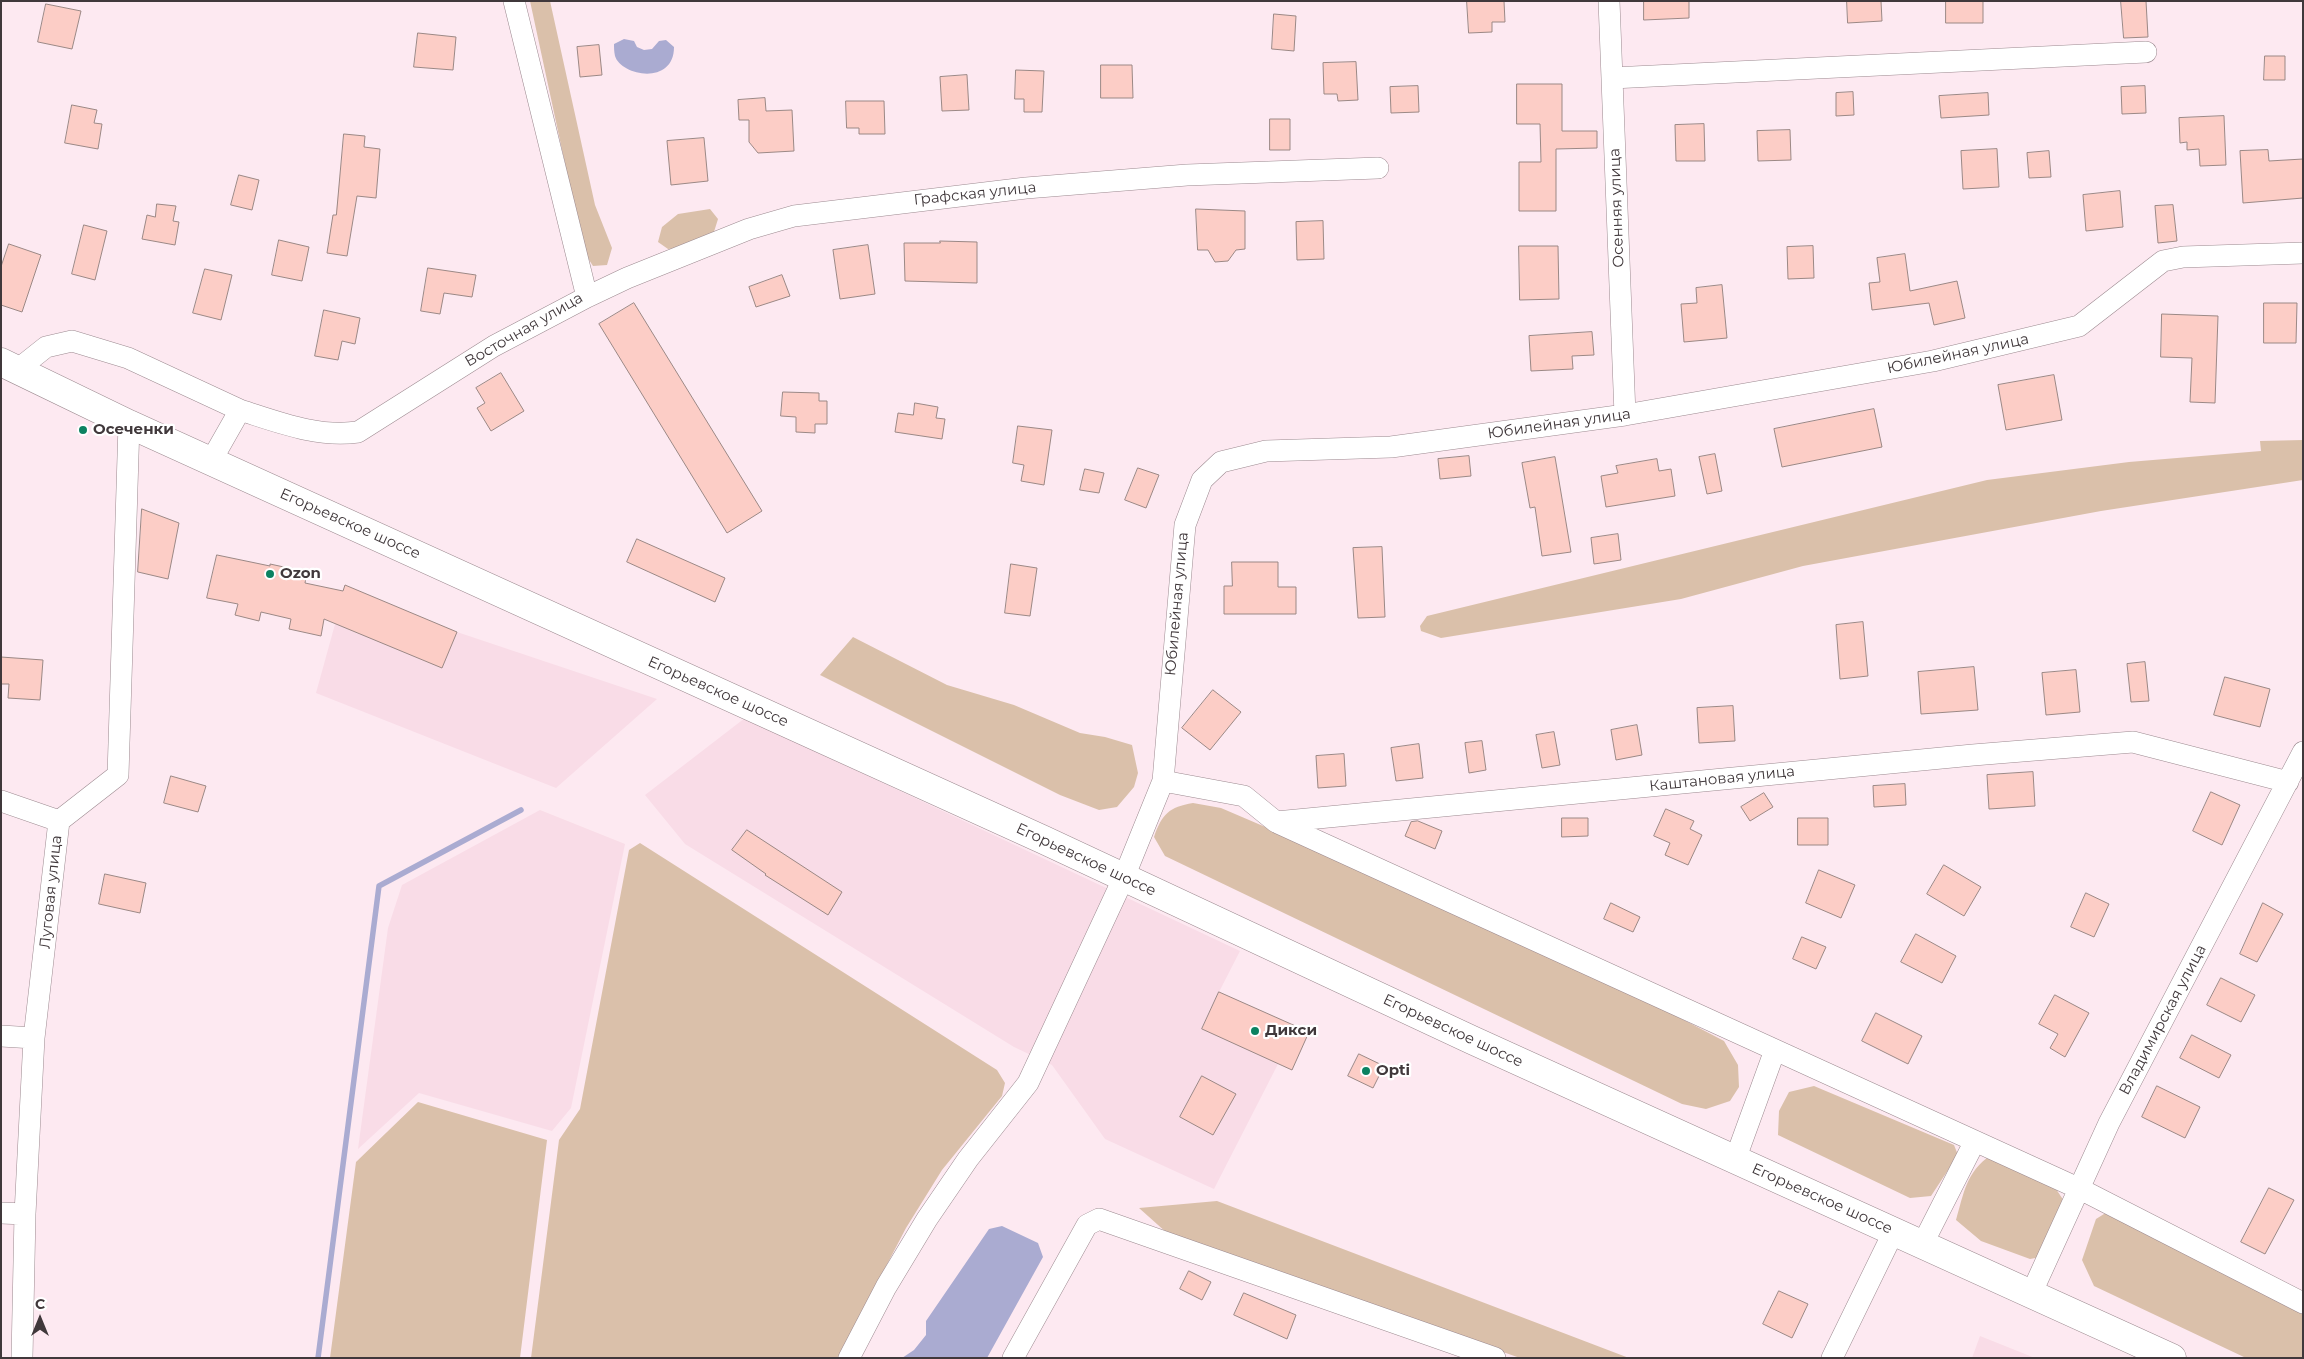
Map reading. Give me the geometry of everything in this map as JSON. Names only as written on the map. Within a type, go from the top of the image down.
[{"type":"main road","name":"Егорьевское шоссе","points":[[9,366],[128,424],[1124,877],[1735,1160],[2032,1292],[2172,1358]]},
{"type":"street","name":"Восточная улица","points":[[9,366],[46,347],[72,342],[128,358],[240,410],[309,430],[337,435],[358,432],[494,346],[587,297],[514,1]]},
{"type":"street","name":"Осенняя улица","points":[[1608,1],[1625,415]]},
{"type":"street","points":[[1612,78],[2146,52]]},
{"type":"street","name":"Графская улица","points":[[587,297],[749,229],[794,216],[1026,188],[1187,175],[1378,168]]},
{"type":"street","name":"Юбилейная улица","points":[[849,1358],[886,1286],[927,1219],[968,1159],[1028,1083],[1124,877],[1162,781],[1184,525],[1202,480],[1221,462],[1266,451],[1391,447],[1625,415],[1933,361],[2079,326],[2163,261],[2183,257],[2303,253]]},
{"type":"street","points":[[211,461],[240,410]]},
{"type":"street","name":"Луговая улица","points":[[22,1358],[25,1214],[34,1038],[59,821],[118,775],[128,424]]},
{"type":"street","name":"Каштановая улица","points":[[1276,822],[1973,755],[2133,742],[2288,782]]},
{"type":"street","name":"Владимирская улица","points":[[2032,1292],[2109,1123],[2303,752]]},
{"type":"street","points":[[1162,781],[1244,796],[1276,822],[2080,1188],[2303,1303]]},
{"type":"street","points":[[1,801],[59,821]]},
{"type":"street","points":[[1,1036],[34,1038]]},
{"type":"street","points":[[1735,1160],[1775,1050]]},
{"type":"street","points":[[1923,1243],[1975,1141]]},
{"type":"street","points":[[1,1213],[25,1214]]},
{"type":"street","points":[[1013,1358],[1087,1224],[1099,1219],[1495,1358]]},
{"type":"street","points":[[1832,1358],[1894,1231]]},
{"type":"shaded area","points":[[530,1],[550,1],[595,205],[612,248],[607,265],[593,266],[584,252]]},
{"type":"shaded area","points":[[710,209],[718,219],[713,235],[681,248],[668,249],[658,242],[662,227],[678,214]]},
{"type":"shaded area","points":[[2303,440],[2303,480],[2101,511],[1803,566],[1681,599],[1441,638],[1421,631],[1420,626],[1427,616],[1987,480],[2129,462],[2261,451],[2260,441]]},
{"type":"shaded area","points":[[345,588],[457,632],[657,699],[556,788],[316,693]]},
{"type":"shaded area","points":[[853,637],[947,685],[1014,705],[1080,733],[1105,737],[1132,745],[1138,773],[1134,787],[1117,807],[1099,810],[1060,795],[820,675]]},
{"type":"shaded area","points":[[745,718],[1240,951],[1219,992],[1309,1032],[1292,1070],[1278,1064],[1214,1189],[1105,1139],[1052,1065],[1014,1047],[685,844],[645,795]]},
{"type":"shaded area","points":[[1193,803],[1221,808],[1541,945],[1724,1041],[1738,1065],[1739,1087],[1730,1101],[1706,1109],[1682,1104],[1165,856],[1154,837],[1160,823],[1172,809]]},
{"type":"shaded area","points":[[540,810],[625,844],[571,1108],[552,1131],[419,1093],[358,1149],[388,928],[402,885]]},
{"type":"shaded area","points":[[640,843],[997,1070],[1005,1083],[1002,1096],[942,1170],[906,1228],[838,1358],[531,1358],[559,1140],[580,1109],[629,850]]},
{"type":"shaded area","points":[[1814,1086],[1954,1145],[1958,1155],[1931,1196],[1910,1198],[1778,1135],[1779,1111],[1789,1092]]},
{"type":"shaded area","points":[[418,1102],[547,1140],[520,1358],[330,1358],[356,1162]]},
{"type":"shaded area","points":[[1991,1155],[2054,1186],[2066,1204],[2046,1256],[2030,1259],[1981,1241],[1956,1220],[1971,1176]]},
{"type":"shaded area","points":[[1217,1201],[1629,1358],[1520,1358],[1167,1233],[1139,1208]]},
{"type":"shaded area","points":[[2117,1213],[2303,1309],[2303,1358],[2246,1358],[2094,1286],[2082,1260],[2096,1219],[2104,1214]]},
{"type":"shaded area","points":[[1980,1336],[2035,1358],[1972,1358]]},
{"type":"water","points":[[624,39],[634,41],[637,47],[644,50],[652,49],[659,41],[666,40],[674,47],[672,59],[666,68],[657,72],[647,74],[627,69],[619,63],[614,51],[614,44]]},
{"type":"water","points":[[1002,1226],[1038,1243],[1043,1257],[987,1358],[902,1358],[914,1350],[926,1335],[926,1321],[989,1229]]},
{"type":"building","points":[[1467,1],[1504,1],[1505,22],[1492,22],[1492,32],[1469,33]]},
{"type":"building","points":[[1644,1],[1689,1],[1689,18],[1644,20]]},
{"type":"building","points":[[1847,1],[1881,1],[1882,21],[1848,23]]},
{"type":"building","points":[[1946,1],[1983,1],[1983,23],[1946,23]]},
{"type":"building","points":[[2121,1],[2146,1],[2148,37],[2124,38]]},
{"type":"building","points":[[46,4],[81,11],[72,49],[38,42]]},
{"type":"building","points":[[1274,14],[1296,16],[1294,51],[1272,49]]},
{"type":"building","points":[[418,33],[456,37],[453,70],[414,67]]},
{"type":"building","points":[[599,45],[602,75],[580,77],[577,47]]},
{"type":"building","points":[[2265,56],[2285,56],[2285,80],[2264,80]]},
{"type":"building","points":[[1356,62],[1358,100],[1338,101],[1337,94],[1324,94],[1323,63]]},
{"type":"building","points":[[1101,65],[1132,65],[1133,98],[1101,98]]},
{"type":"building","points":[[1016,70],[1044,71],[1042,112],[1024,112],[1024,99],[1015,99]]},
{"type":"building","points":[[967,75],[969,110],[942,111],[940,77]]},
{"type":"building","points":[[1517,84],[1562,84],[1562,131],[1597,131],[1597,148],[1556,149],[1556,211],[1519,211],[1519,162],[1541,162],[1540,124],[1517,124]]},
{"type":"building","points":[[1418,86],[1419,112],[1391,113],[1390,87]]},
{"type":"building","points":[[2145,86],[2146,113],[2122,114],[2121,87]]},
{"type":"building","points":[[1853,92],[1854,115],[1836,116],[1836,93]]},
{"type":"building","points":[[1988,93],[1989,115],[1941,118],[1939,96]]},
{"type":"building","points":[[765,98],[766,111],[792,110],[794,151],[758,153],[749,142],[749,120],[739,120],[738,100]]},
{"type":"building","points":[[846,101],[884,101],[885,134],[859,134],[859,128],[847,128]]},
{"type":"building","points":[[72,105],[97,110],[94,123],[102,124],[98,149],[65,143]]},
{"type":"building","points":[[2224,116],[2226,165],[2200,166],[2199,149],[2187,150],[2187,142],[2180,143],[2179,118]]},
{"type":"building","points":[[1270,119],[1290,119],[1290,150],[1270,150]]},
{"type":"building","points":[[1704,124],[1705,161],[1676,161],[1675,125]]},
{"type":"building","points":[[1790,130],[1791,160],[1758,161],[1757,131]]},
{"type":"building","points":[[344,134],[365,136],[364,147],[380,149],[376,198],[357,196],[347,256],[327,253],[333,215],[336,215]]},
{"type":"building","points":[[704,138],[708,181],[671,185],[667,141]]},
{"type":"building","points":[[1997,149],[1999,187],[1963,189],[1961,151]]},
{"type":"building","points":[[2268,150],[2269,161],[2303,159],[2303,198],[2243,203],[2240,151]]},
{"type":"building","points":[[2049,151],[2051,177],[2029,178],[2027,153]]},
{"type":"building","points":[[239,175],[259,180],[252,210],[231,205]]},
{"type":"building","points":[[2120,191],[2123,227],[2086,231],[2083,195]]},
{"type":"building","points":[[157,204],[176,206],[173,221],[179,222],[175,245],[142,239],[147,215],[155,217]]},
{"type":"building","points":[[2173,205],[2177,241],[2158,243],[2155,206]]},
{"type":"building","points":[[1196,209],[1245,211],[1245,249],[1236,250],[1228,261],[1215,262],[1208,250],[1198,250]]},
{"type":"building","points":[[1323,221],[1324,259],[1297,260],[1296,222]]},
{"type":"building","points":[[84,225],[107,231],[95,280],[72,274]]},
{"type":"building","points":[[279,240],[309,247],[302,281],[272,275]]},
{"type":"building","points":[[940,241],[977,242],[977,283],[905,281],[904,243],[940,243]]},
{"type":"building","points":[[9,244],[41,255],[22,312],[1,305],[1,267]]},
{"type":"building","points":[[868,245],[875,294],[840,299],[833,250]]},
{"type":"building","points":[[1519,246],[1558,246],[1559,299],[1520,300]]},
{"type":"building","points":[[1813,246],[1814,278],[1788,279],[1787,247]]},
{"type":"building","points":[[1905,254],[1910,291],[1957,281],[1965,318],[1934,325],[1929,303],[1872,310],[1869,283],[1880,282],[1877,258]]},
{"type":"building","points":[[428,268],[476,275],[472,297],[444,293],[440,314],[421,311]]},
{"type":"building","points":[[205,269],[232,275],[221,320],[193,313]]},
{"type":"building","points":[[782,275],[790,296],[756,307],[749,287]]},
{"type":"building","points":[[1722,285],[1727,338],[1684,342],[1681,304],[1697,303],[1696,288]]},
{"type":"building","points":[[634,303],[762,511],[727,533],[599,324]]},
{"type":"building","points":[[2264,303],[2297,303],[2296,343],[2264,343]]},
{"type":"building","points":[[324,310],[360,318],[355,344],[342,341],[338,360],[315,356]]},
{"type":"building","points":[[2162,314],[2218,316],[2215,403],[2190,402],[2192,358],[2161,357]]},
{"type":"building","points":[[1592,332],[1594,355],[1572,356],[1573,369],[1531,371],[1529,336]]},
{"type":"building","points":[[501,373],[524,411],[491,431],[477,408],[485,403],[476,388]]},
{"type":"building","points":[[2054,375],[2062,420],[2006,430],[1998,385]]},
{"type":"building","points":[[783,392],[819,393],[819,401],[827,401],[827,424],[815,424],[815,433],[796,432],[796,417],[781,416]]},
{"type":"building","points":[[915,403],[938,407],[936,418],[945,419],[942,439],[895,432],[898,413],[913,415]]},
{"type":"building","points":[[1874,409],[1882,447],[1782,467],[1774,429]]},
{"type":"building","points":[[1018,426],[1052,430],[1044,485],[1021,481],[1024,465],[1013,463]]},
{"type":"building","points":[[1715,454],[1722,491],[1707,494],[1699,457]]},
{"type":"building","points":[[1469,456],[1471,476],[1440,479],[1438,459]]},
{"type":"building","points":[[1555,457],[1571,552],[1542,556],[1535,507],[1530,508],[1522,463]]},
{"type":"building","points":[[1657,459],[1659,471],[1671,469],[1675,496],[1606,507],[1601,476],[1618,473],[1616,466]]},
{"type":"building","points":[[1138,468],[1159,475],[1146,508],[1125,500]]},
{"type":"building","points":[[1085,469],[1104,473],[1099,493],[1080,490]]},
{"type":"building","points":[[142,509],[179,523],[168,579],[138,572]]},
{"type":"building","points":[[1618,534],[1621,560],[1594,564],[1591,538]]},
{"type":"building","points":[[637,539],[725,578],[715,602],[627,562]]},
{"type":"building","points":[[1382,547],[1385,617],[1358,618],[1353,548]]},
{"type":"building","points":[[217,555],[307,572],[305,583],[343,591],[345,585],[457,632],[442,668],[324,619],[321,636],[289,629],[291,619],[261,612],[259,621],[235,615],[238,604],[207,598]]},
{"type":"building","points":[[1232,562],[1278,562],[1278,587],[1296,587],[1296,614],[1224,614],[1224,586],[1232,586]]},
{"type":"building","points":[[1011,564],[1037,568],[1030,616],[1005,613]]},
{"type":"building","points":[[1863,622],[1868,676],[1840,679],[1836,625]]},
{"type":"building","points":[[1,657],[43,660],[40,700],[8,698],[9,684],[1,684]]},
{"type":"building","points":[[2145,662],[2149,701],[2131,702],[2127,664]]},
{"type":"building","points":[[1974,667],[1978,710],[1921,714],[1918,672]]},
{"type":"building","points":[[2076,670],[2080,712],[2046,715],[2042,673]]},
{"type":"building","points":[[2225,677],[2270,689],[2260,727],[2214,715]]},
{"type":"building","points":[[1213,690],[1241,712],[1210,750],[1182,728]]},
{"type":"building","points":[[1733,706],[1735,741],[1699,743],[1697,708]]},
{"type":"building","points":[[1637,725],[1642,755],[1616,760],[1611,730]]},
{"type":"building","points":[[1554,732],[1560,765],[1542,768],[1536,735]]},
{"type":"building","points":[[1482,741],[1486,770],[1469,773],[1465,743]]},
{"type":"building","points":[[1419,744],[1423,778],[1396,781],[1391,748]]},
{"type":"building","points":[[1344,754],[1346,786],[1318,788],[1316,756]]},
{"type":"building","points":[[2033,772],[2035,806],[1989,809],[1987,775]]},
{"type":"building","points":[[171,776],[206,786],[198,812],[164,803]]},
{"type":"building","points":[[1905,784],[1906,805],[1874,807],[1873,786]]},
{"type":"building","points":[[2211,792],[2240,805],[2222,845],[2193,831]]},
{"type":"building","points":[[1764,793],[1773,807],[1750,821],[1741,807]]},
{"type":"building","points":[[1666,809],[1694,821],[1690,829],[1702,835],[1688,865],[1665,855],[1670,843],[1654,836]]},
{"type":"building","points":[[1562,818],[1588,818],[1588,836],[1562,837]]},
{"type":"building","points":[[1798,818],[1828,818],[1828,845],[1798,845]]},
{"type":"building","points":[[1418,821],[1442,831],[1435,849],[1405,836],[1411,822]]},
{"type":"building","points":[[747,830],[842,892],[828,915],[765,875],[732,850]]},
{"type":"building","points":[[1944,865],[1981,887],[1964,916],[1927,894]]},
{"type":"building","points":[[1819,870],[1855,885],[1841,918],[1806,903]]},
{"type":"building","points":[[105,874],[146,883],[140,913],[99,904]]},
{"type":"building","points":[[2086,893],[2109,904],[2094,937],[2071,927]]},
{"type":"building","points":[[1611,903],[1640,917],[1633,932],[1604,919]]},
{"type":"building","points":[[2263,903],[2283,914],[2257,962],[2240,954]]},
{"type":"building","points":[[1916,934],[1956,956],[1942,983],[1901,962]]},
{"type":"building","points":[[1802,937],[1826,947],[1816,969],[1793,959]]},
{"type":"building","points":[[2221,978],[2255,995],[2241,1022],[2207,1005]]},
{"type":"building","name":"Дикси","points":[[1219,992],[1309,1032],[1292,1070],[1202,1029]]},
{"type":"building","points":[[2055,995],[2089,1013],[2065,1057],[2050,1048],[2058,1034],[2039,1024]]},
{"type":"building","points":[[1876,1013],[1922,1036],[1908,1064],[1862,1041]]},
{"type":"building","points":[[2192,1035],[2231,1055],[2219,1078],[2180,1058]]},
{"type":"building","points":[[1359,1054],[1384,1066],[1373,1088],[1348,1076]]},
{"type":"building","points":[[1202,1076],[1236,1094],[1213,1135],[1180,1117]]},
{"type":"building","points":[[2157,1086],[2200,1107],[2185,1138],[2142,1117]]},
{"type":"building","points":[[2269,1188],[2294,1200],[2265,1254],[2241,1242]]},
{"type":"building","points":[[1189,1271],[1211,1282],[1202,1300],[1180,1289]]},
{"type":"building","points":[[1779,1291],[1808,1304],[1792,1338],[1763,1324]]},
{"type":"building","points":[[1244,1293],[1296,1315],[1287,1339],[1234,1315]]},
{"type":"waterway","points":[[318,1358],[379,886],[521,810]]},
{"type":"place","name":"Осеченки","points":[[83,430]]},
{"type":"place","name":"Ozon","points":[[270,574]]},
{"type":"place","name":"Дикси","points":[[1255,1031]]},
{"type":"place","name":"Opti","points":[[1366,1071]]}]
